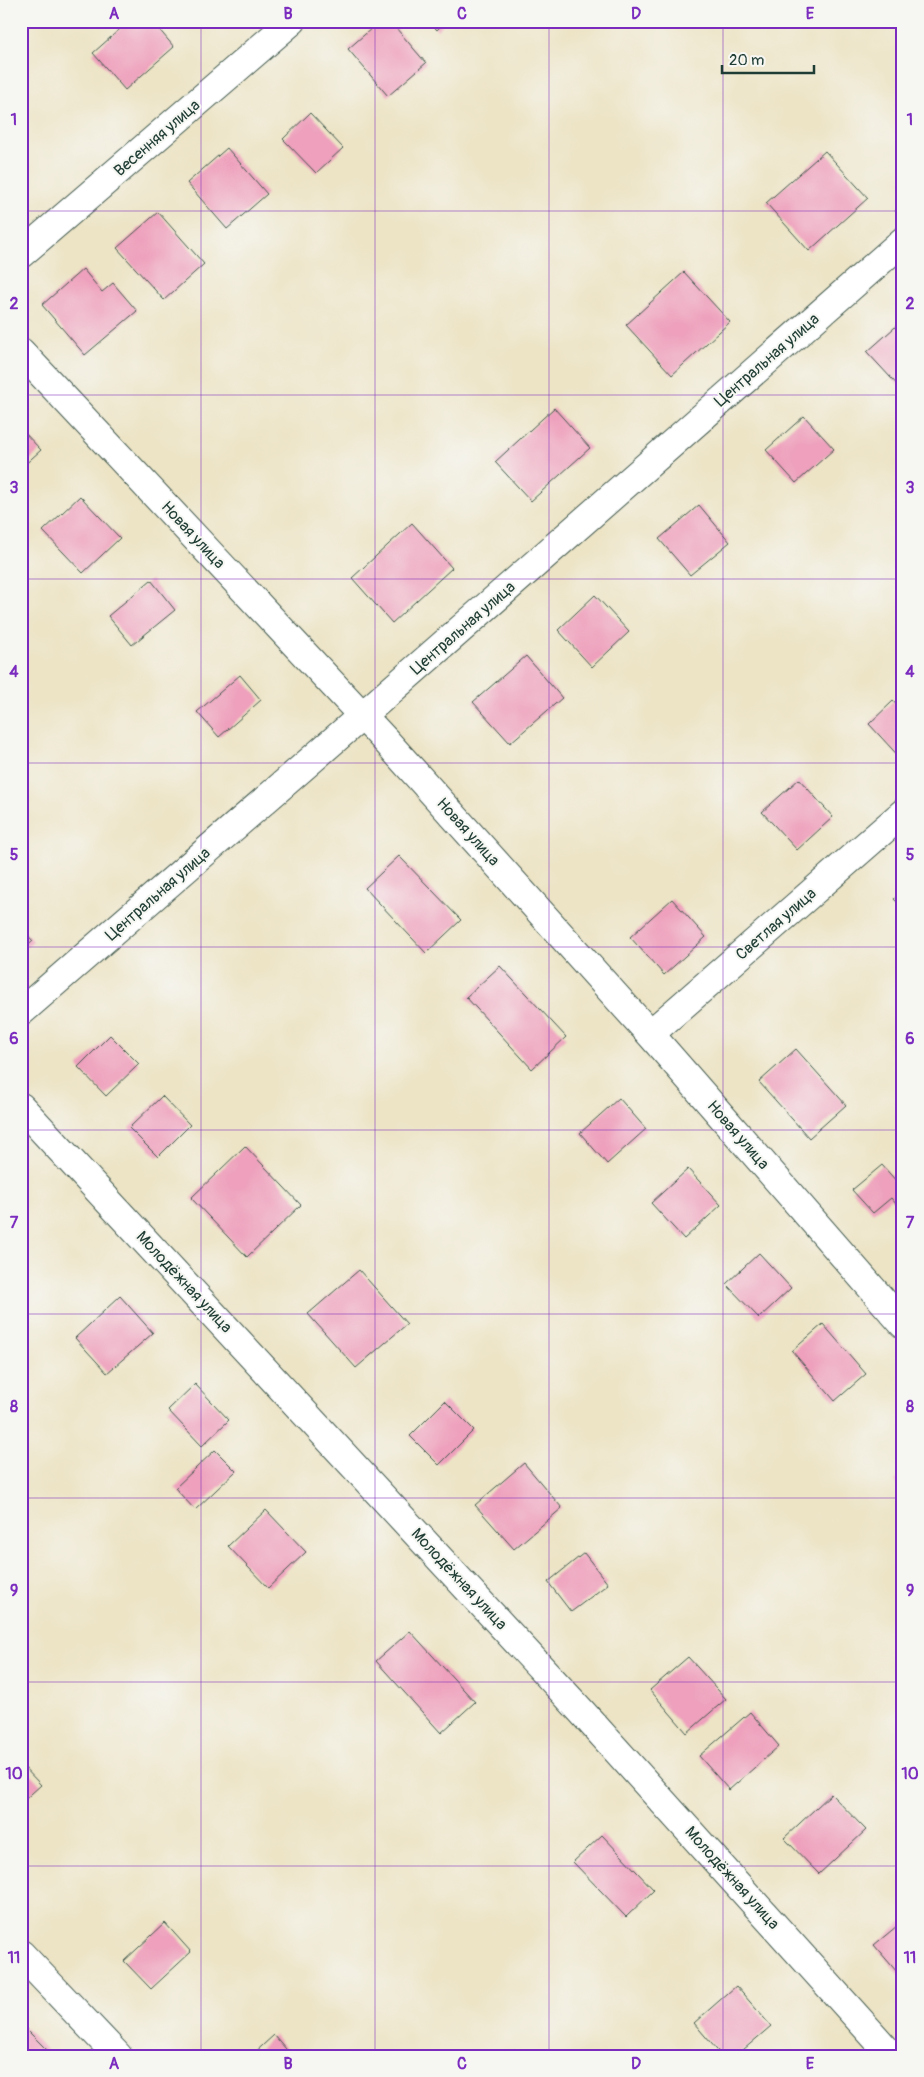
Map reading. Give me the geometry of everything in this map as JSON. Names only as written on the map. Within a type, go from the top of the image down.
[{"type":"street","name":"Весенняя улица","points":[[21,254],[292,21]]},
{"type":"street","name":"Центральная улица","points":[[21,1012],[903,241]]},
{"type":"street","name":"Новая улица","points":[[21,352],[363,715],[650,1034],[903,1324]]},
{"type":"street","name":"Светлая улица","points":[[650,1034],[903,813]]},
{"type":"street","name":"Молодёжная улица","points":[[21,1107],[581,1711],[892,2056]]},
{"type":"street","points":[[21,1954],[118,2056]]},
{"type":"building","points":[[129,21],[152,21],[174,47],[125,90],[93,53]]},
{"type":"building","points":[[380,21],[390,21],[426,63],[388,96],[348,49]]},
{"type":"building","points":[[429,21],[446,21],[437,30]]},
{"type":"building","points":[[310,113],[343,148],[316,173],[283,139]]},
{"type":"building","points":[[227,148],[267,194],[227,229],[187,183]]},
{"type":"building","points":[[825,151],[868,198],[809,251],[766,203]]},
{"type":"building","points":[[158,212],[204,264],[164,300],[117,248]]},
{"type":"building","points":[[83,269],[102,292],[113,283],[137,311],[85,355],[42,305]]},
{"type":"building","points":[[684,272],[730,322],[672,375],[626,325]]},
{"type":"building","points":[[903,320],[903,391],[867,352]]},
{"type":"building","points":[[554,408],[590,448],[531,501],[495,462]]},
{"type":"building","points":[[804,416],[834,449],[796,483],[766,450]]},
{"type":"building","points":[[21,429],[41,450],[21,468]]},
{"type":"building","points":[[80,496],[120,538],[83,573],[43,531]]},
{"type":"building","points":[[699,505],[730,542],[690,575],[659,539]]},
{"type":"building","points":[[412,523],[452,568],[392,623],[352,578]]},
{"type":"building","points":[[151,580],[175,610],[132,645],[108,616]]},
{"type":"building","points":[[595,595],[629,632],[592,667],[558,630]]},
{"type":"building","points":[[526,656],[562,698],[510,743],[473,702]]},
{"type":"building","points":[[240,675],[261,700],[219,737],[197,712]]},
{"type":"building","points":[[893,701],[903,712],[903,761],[869,724]]},
{"type":"building","points":[[799,779],[833,817],[797,850],[762,812]]},
{"type":"building","points":[[399,856],[461,920],[426,953],[365,888]]},
{"type":"building","points":[[903,891],[903,908],[894,899]]},
{"type":"building","points":[[672,899],[706,937],[664,975],[630,937]]},
{"type":"building","points":[[21,928],[33,941],[21,952]]},
{"type":"building","points":[[500,966],[566,1037],[532,1069],[466,997]]},
{"type":"building","points":[[110,1035],[139,1064],[106,1096],[78,1067]]},
{"type":"building","points":[[796,1049],[846,1105],[809,1138],[759,1082]]},
{"type":"building","points":[[162,1096],[190,1125],[158,1157],[129,1128]]},
{"type":"building","points":[[619,1098],[646,1129],[607,1164],[580,1133]]},
{"type":"building","points":[[245,1146],[301,1205],[247,1257],[191,1198]]},
{"type":"building","points":[[882,1165],[898,1183],[903,1178],[903,1212],[891,1198],[873,1213],[852,1190]]},
{"type":"building","points":[[688,1169],[721,1205],[684,1239],[651,1203]]},
{"type":"building","points":[[759,1253],[791,1288],[759,1318],[726,1284]]},
{"type":"building","points":[[359,1270],[407,1324],[356,1368],[308,1314]]},
{"type":"building","points":[[120,1296],[153,1333],[107,1373],[75,1338]]},
{"type":"building","points":[[823,1324],[866,1374],[835,1401],[792,1351]]},
{"type":"building","points":[[195,1384],[229,1420],[202,1446],[168,1410]]},
{"type":"building","points":[[445,1401],[474,1430],[439,1465],[410,1436]]},
{"type":"building","points":[[215,1450],[236,1471],[195,1510],[175,1488]]},
{"type":"building","points":[[524,1463],[562,1508],[514,1549],[475,1505]]},
{"type":"building","points":[[903,1473],[903,1490],[895,1481]]},
{"type":"building","points":[[266,1510],[306,1552],[268,1588],[228,1546]]},
{"type":"building","points":[[584,1553],[608,1584],[571,1612],[548,1582]]},
{"type":"building","points":[[410,1631],[475,1702],[441,1733],[376,1661]]},
{"type":"building","points":[[688,1657],[726,1699],[687,1733],[650,1690]]},
{"type":"building","points":[[750,1712],[779,1746],[729,1790],[699,1756]]},
{"type":"building","points":[[21,1764],[41,1785],[21,1803]]},
{"type":"building","points":[[831,1794],[866,1830],[819,1874],[784,1838]]},
{"type":"building","points":[[602,1835],[654,1890],[626,1917],[573,1862]]},
{"type":"building","points":[[903,1921],[903,1979],[874,1945]]},
{"type":"building","points":[[165,1923],[191,1952],[151,1989],[124,1961]]},
{"type":"building","points":[[736,1986],[771,2026],[736,2056],[722,2056],[694,2023]]},
{"type":"building","points":[[21,2024],[49,2052],[45,2056],[21,2056]]},
{"type":"building","points":[[274,2035],[292,2056],[251,2056]]}]
